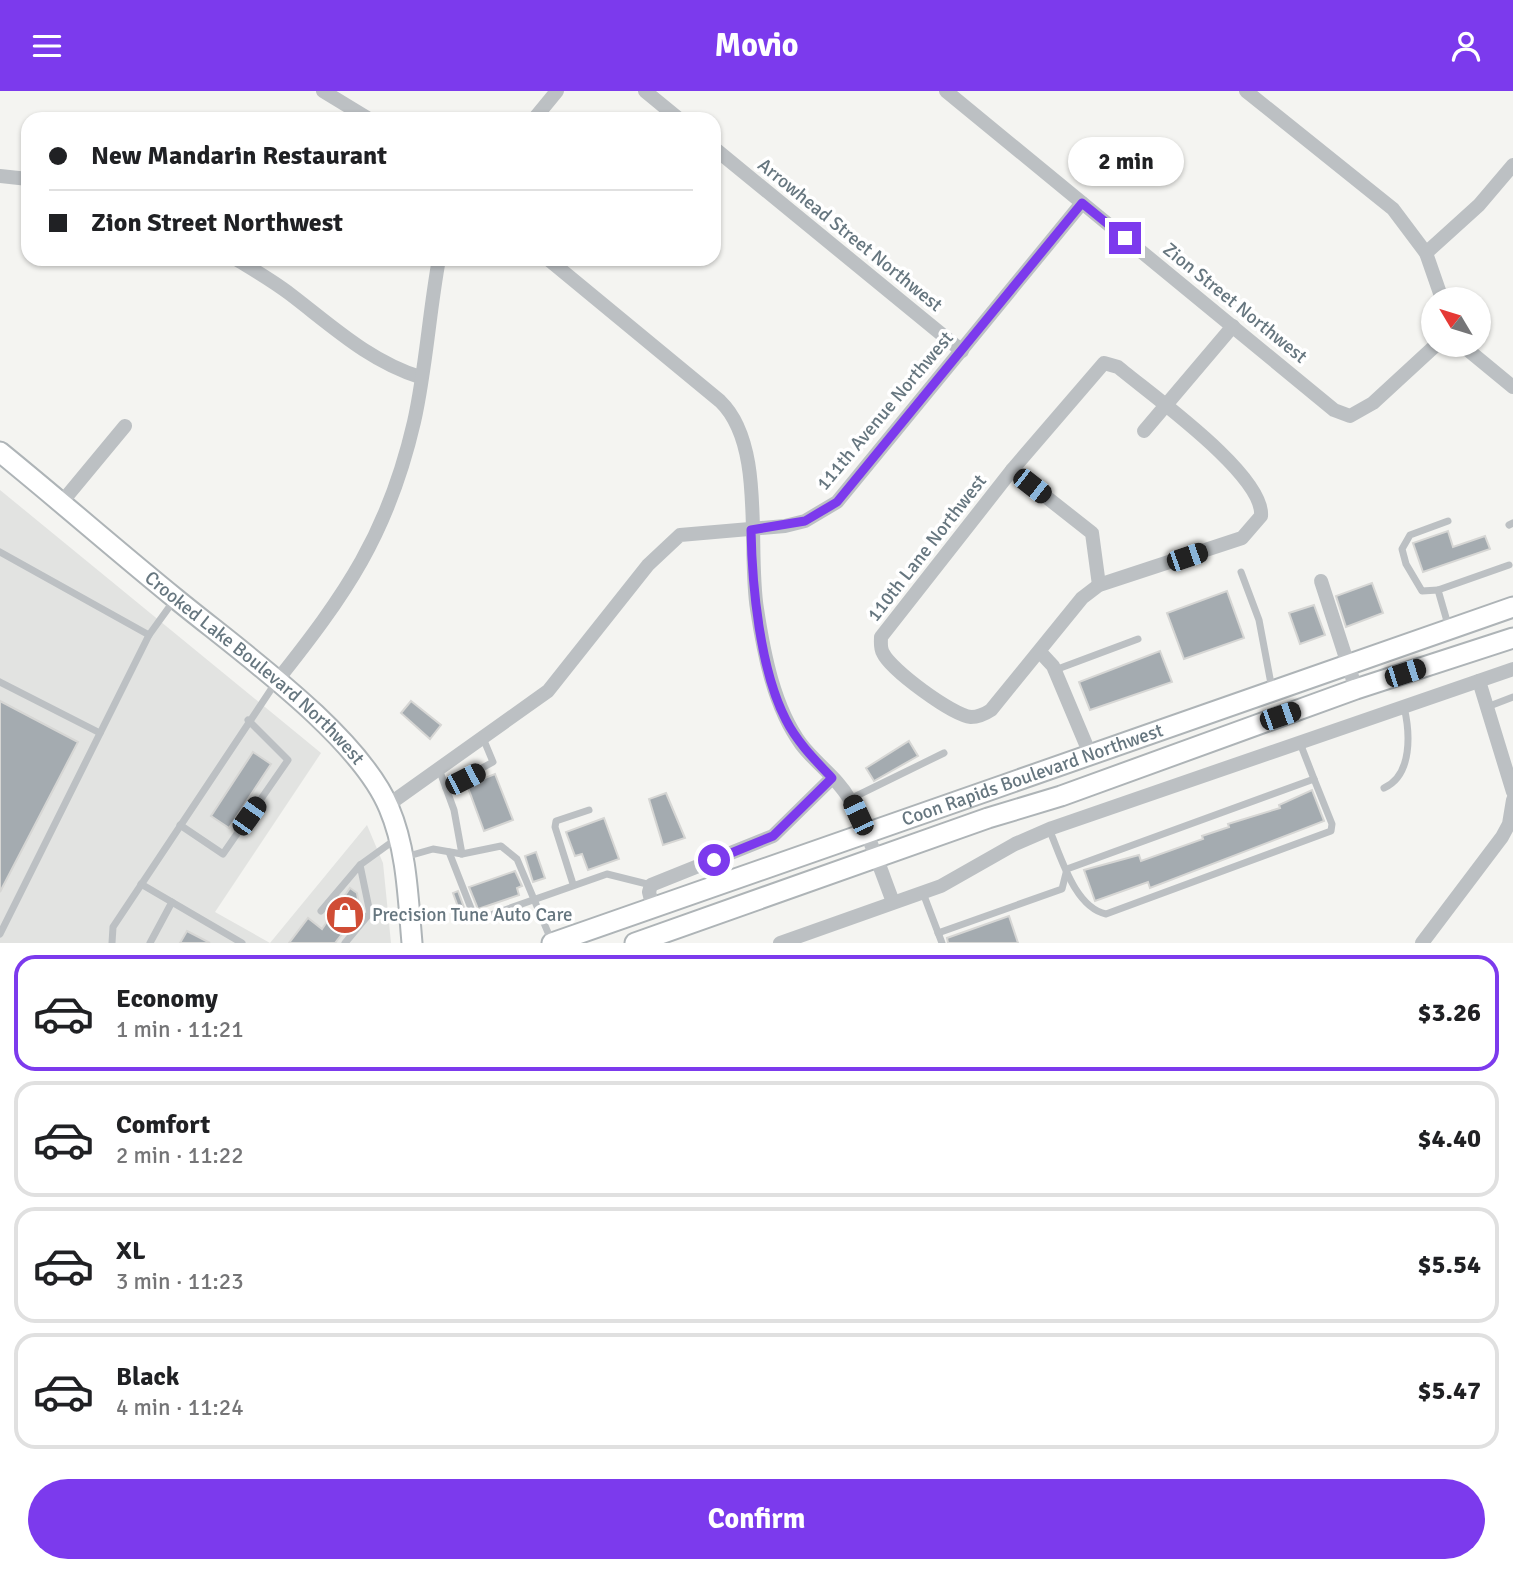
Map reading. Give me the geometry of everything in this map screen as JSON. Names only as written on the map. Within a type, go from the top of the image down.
[{"type":"main road","name":"Crooked Lake Boulevard Northwest","points":[[0,452],[276,682],[344,743],[367,770],[388,805],[403,857],[412,943]]},
{"type":"main road","name":"Coon Rapids Boulevard Northwest","points":[[552,943],[1513,607]]},
{"type":"main road","name":"Coon Rapids Boulevard Northwest","points":[[635,943],[876,857],[1061,796],[1356,689],[1513,638]]},
{"type":"street","points":[[323,91],[358,112]]},
{"type":"street","points":[[540,112],[557,91]]},
{"type":"street","points":[[645,91],[670,112]]},
{"type":"street","name":"Zion Street Northwest","points":[[946,91],[1334,410],[1350,416],[1373,403],[1423,357]]},
{"type":"street","points":[[1246,91],[1393,209],[1426,253],[1438,287]]},
{"type":"street","name":"Arrowhead Street Northwest","points":[[721,154],[962,351]]},
{"type":"street","points":[[1426,253],[1479,205],[1513,165]]},
{"type":"street","points":[[0,176],[21,178]]},
{"type":"street","name":"111th Avenue Northwest","points":[[388,805],[548,691],[648,565],[680,535],[751,530],[805,521],[837,502],[1082,203]]},
{"type":"street","points":[[247,266],[289,293],[360,349],[398,370],[420,377]]},
{"type":"street","points":[[276,682],[336,606],[374,541],[404,461],[438,266]]},
{"type":"street","points":[[556,266],[729,409],[748,454],[757,610],[779,703],[802,745],[850,799],[893,902]]},
{"type":"street","points":[[1144,431],[1233,326]]},
{"type":"street","points":[[1477,357],[1513,387]]},
{"type":"street","name":"110th Lane Northwest","points":[[1104,363],[1118,367],[1236,467],[1258,501],[1261,516],[1242,538],[1100,585],[1082,598],[991,710],[973,717],[962,715],[933,697],[888,661],[880,645],[886,627],[1012,470],[1104,363]]},
{"type":"street","points":[[62,502],[125,426]]},
{"type":"street","name":"110th Lane Northwest","points":[[1012,470],[1092,533],[1100,585]]},
{"type":"street","points":[[1321,581],[1356,689]]},
{"type":"street","points":[[1040,652],[1055,670],[1090,754]]},
{"type":"street","points":[[780,943],[941,886],[1005,849],[1049,829],[1513,669]]},
{"type":"street","points":[[1479,681],[1513,792]]},
{"type":"street","points":[[653,908],[649,892],[651,885],[773,836],[832,778]]},
{"type":"street","points":[[1422,943],[1502,838],[1509,824],[1513,800]]},
{"type":"lane","points":[[1448,521],[1410,535],[1402,549],[1417,586],[1422,591],[1438,590],[1509,565]]},
{"type":"lane","points":[[0,552],[149,635]]},
{"type":"lane","points":[[1241,572],[1259,620],[1272,690]]},
{"type":"lane","points":[[1438,590],[1450,629]]},
{"type":"lane","points":[[0,934],[149,635],[176,599]]},
{"type":"lane","points":[[1055,670],[1138,639]]},
{"type":"lane","points":[[0,682],[100,733]]},
{"type":"lane","points":[[112,943],[113,927],[248,720],[276,682]]},
{"type":"lane","points":[[1487,707],[1513,697]]},
{"type":"lane","points":[[1384,788],[1397,778],[1405,760],[1409,728],[1404,707]]},
{"type":"lane","points":[[180,825],[223,854],[288,759],[248,720]]},
{"type":"lane","points":[[446,788],[493,762],[483,737]]},
{"type":"lane","points":[[1049,829],[1081,898],[1096,912],[1106,914],[1331,831],[1332,824],[1299,743]]},
{"type":"lane","points":[[850,799],[944,754]]},
{"type":"lane","points":[[439,769],[462,854]]},
{"type":"lane","points":[[1067,869],[1314,779]]},
{"type":"lane","points":[[573,884],[555,827],[556,821],[589,810]]},
{"type":"lane","points":[[321,911],[360,865],[398,838]]},
{"type":"lane","points":[[403,857],[433,849],[462,854],[501,846],[517,859],[552,943]]},
{"type":"lane","points":[[449,852],[474,916],[479,919],[607,874],[651,885]]},
{"type":"lane","points":[[345,943],[370,913],[360,865]]},
{"type":"lane","points":[[938,933],[1062,889],[1067,869]]},
{"type":"lane","points":[[141,884],[242,943]]},
{"type":"lane","points":[[923,893],[942,943]]},
{"type":"lane","points":[[150,943],[172,902]]},
{"type":"shaded area","points":[[0,490],[321,753],[215,912],[270,943],[0,943]]},
{"type":"shaded area","points":[[367,825],[383,863],[391,943],[270,943]]},
{"type":"building","points":[[1448,531],[1453,547],[1485,536],[1490,549],[1423,572],[1413,543]]},
{"type":"building","points":[[1372,583],[1383,613],[1346,627],[1336,596]]},
{"type":"building","points":[[1227,591],[1244,638],[1184,659],[1167,613]]},
{"type":"building","points":[[1314,605],[1325,635],[1300,644],[1289,613]]},
{"type":"building","points":[[1160,651],[1172,682],[1090,710],[1079,682]]},
{"type":"building","points":[[0,701],[78,742],[0,892]]},
{"type":"building","points":[[411,701],[441,725],[430,739],[401,713]]},
{"type":"building","points":[[909,741],[918,756],[874,781],[866,768]]},
{"type":"building","points":[[253,752],[271,764],[229,828],[211,816]]},
{"type":"building","points":[[495,774],[513,820],[484,831],[467,785]]},
{"type":"building","points":[[1312,790],[1324,821],[1150,888],[1148,882],[1095,901],[1084,870],[1139,855],[1141,861],[1203,839],[1202,836],[1229,827],[1228,824],[1280,808],[1279,805]]},
{"type":"building","points":[[666,793],[685,838],[663,845],[649,799]]},
{"type":"building","points":[[604,818],[619,859],[588,870],[582,854],[575,856],[566,832]]},
{"type":"building","points":[[536,852],[545,878],[533,882],[525,856]]},
{"type":"building","points":[[515,871],[522,886],[517,888],[519,895],[478,909],[469,887]]},
{"type":"building","name":"Precision Tune Auto Care","points":[[350,888],[357,893],[360,911],[335,943],[289,943],[308,918],[322,929]]},
{"type":"building","points":[[458,891],[466,913],[461,915],[453,893]]},
{"type":"building","points":[[1009,916],[1018,943],[948,943],[947,938]]},
{"type":"building","points":[[187,931],[210,943],[180,943]]},
{"type":"place","name":"Precision Tune Auto Care","points":[[345,915]]},
{"type":"route","points":[[714,860],[773,836],[832,778],[802,745],[779,703],[757,610],[751,530],[805,521],[837,502],[1082,203],[1125,238]]}]
